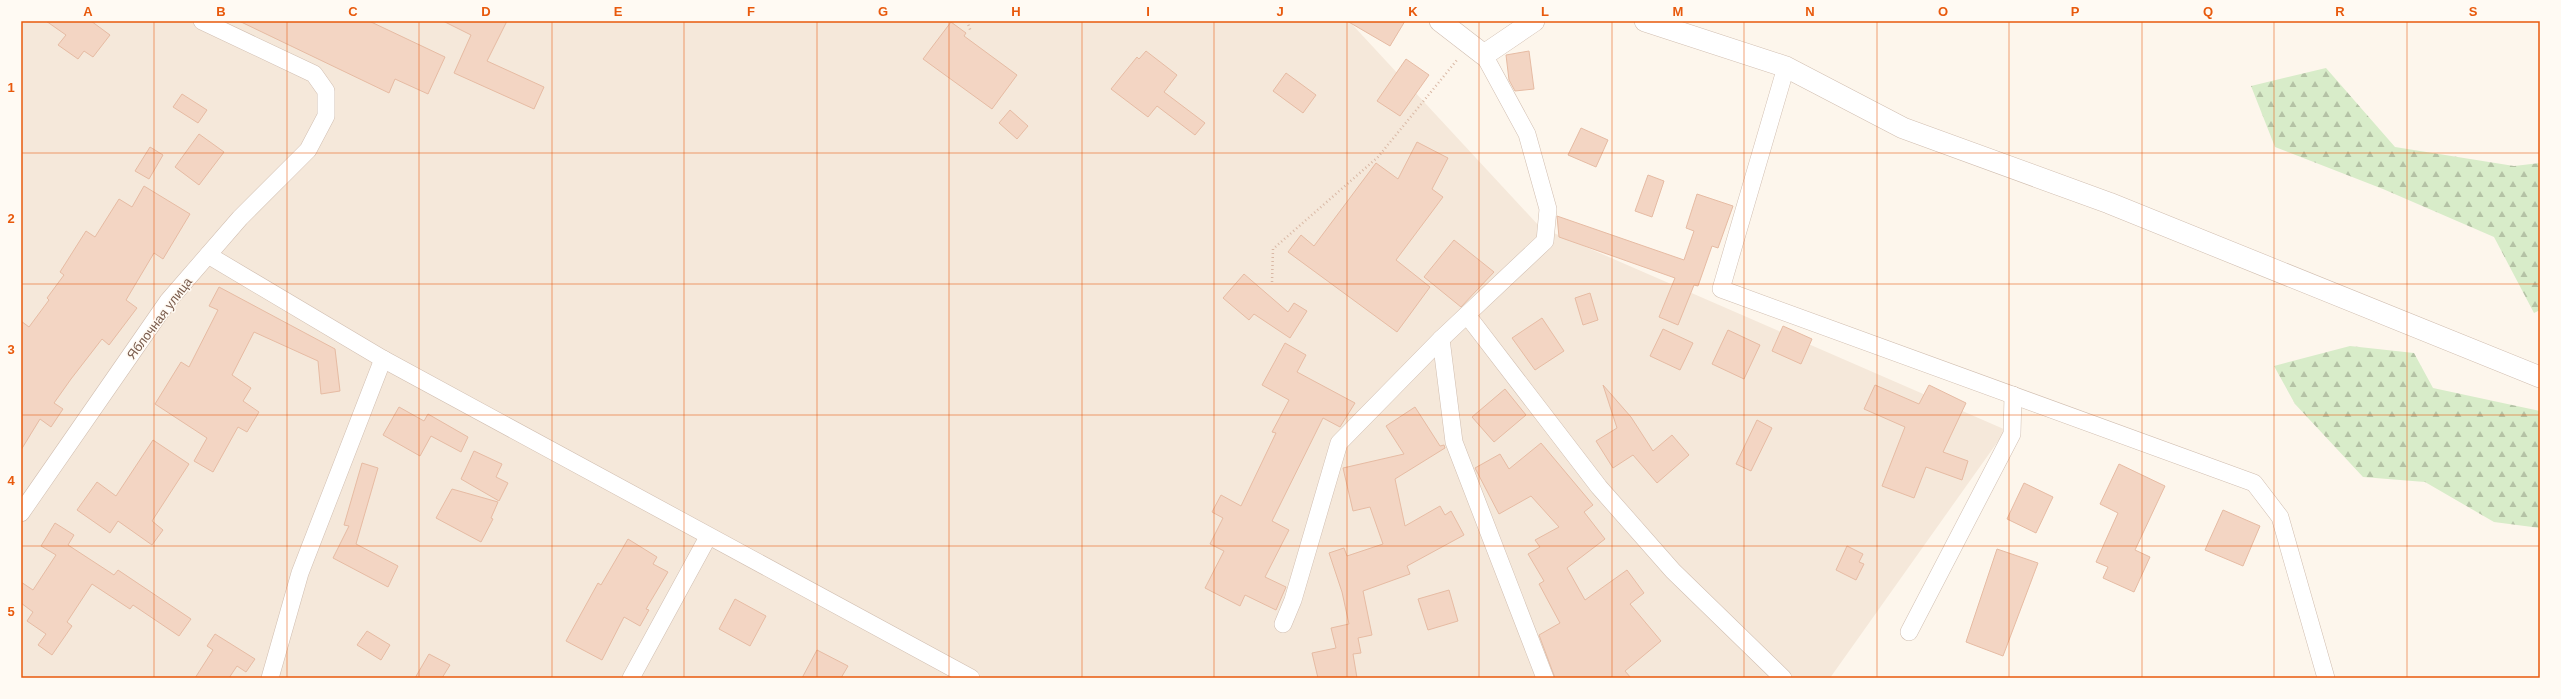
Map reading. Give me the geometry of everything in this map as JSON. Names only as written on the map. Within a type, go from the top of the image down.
[{"type":"street","name":"Яблочная улица","points":[[21,513],[168,301],[240,218],[308,150],[326,116],[326,90],[314,74],[202,21]]},
{"type":"street","points":[[1283,624],[1293,600],[1339,442],[1442,339],[1545,241],[1548,209],[1527,134],[1477,50],[1440,21]]},
{"type":"street","points":[[1477,50],[1534,21]]},
{"type":"street","points":[[1645,21],[1786,67],[1903,128],[2109,203],[2540,377]]},
{"type":"street","points":[[1786,67],[1721,289],[2254,483],[2280,517],[2326,678]]},
{"type":"street","points":[[208,255],[383,359],[708,537],[971,678]]},
{"type":"street","points":[[1467,315],[1609,498],[1673,571],[1783,678]]},
{"type":"street","points":[[1442,339],[1454,442],[1544,678]]},
{"type":"street","points":[[270,678],[300,573],[383,359]]},
{"type":"street","points":[[1909,632],[2012,434],[2013,395]]},
{"type":"street","points":[[632,678],[708,537]]},
{"type":"path","points":[[967,21],[971,32]]},
{"type":"path","points":[[1272,282],[1273,250],[1378,157],[1477,50]]},
{"type":"shaded area","points":[[21,21],[1349,21],[1540,227],[2006,430],[1830,678],[21,678]]},
{"type":"green space","points":[[2326,68],[2395,147],[2514,166],[2540,163],[2540,310],[2534,313],[2494,237],[2383,189],[2275,147],[2251,86]]},
{"type":"green space","points":[[2350,346],[2414,353],[2433,388],[2540,411],[2540,528],[2494,522],[2425,482],[2363,477],[2295,404],[2274,366]]},
{"type":"building","points":[[46,21],[91,21],[110,35],[93,57],[84,51],[78,59],[58,45],[66,35]]},
{"type":"building","points":[[239,21],[369,21],[445,57],[428,94],[395,79],[389,93]]},
{"type":"building","points":[[443,21],[507,21],[487,61],[544,87],[534,109],[454,73],[471,35]]},
{"type":"building","points":[[1347,21],[1405,21],[1390,46]]},
{"type":"building","points":[[951,22],[966,33],[964,36],[1017,75],[992,109],[923,59]]},
{"type":"building","points":[[1146,51],[1177,75],[1164,92],[1205,123],[1195,135],[1157,106],[1148,117],[1111,89],[1137,57],[1139,59]]},
{"type":"building","points":[[1529,51],[1534,89],[1515,91],[1509,80],[1506,55]]},
{"type":"building","points":[[1406,59],[1429,75],[1400,116],[1377,101]]},
{"type":"building","points":[[1286,73],[1316,95],[1303,113],[1273,91]]},
{"type":"building","points":[[182,94],[207,110],[198,123],[173,107]]},
{"type":"building","points":[[1010,110],[1028,126],[1017,139],[999,123]]},
{"type":"building","points":[[1581,128],[1608,140],[1596,167],[1568,155]]},
{"type":"building","points":[[199,134],[224,152],[199,185],[175,167]]},
{"type":"building","points":[[1417,142],[1448,158],[1432,189],[1443,197],[1396,260],[1430,287],[1397,332],[1288,252],[1301,235],[1314,246],[1376,163],[1398,179]]},
{"type":"building","points":[[150,147],[163,155],[149,179],[135,171]]},
{"type":"building","points":[[1648,175],[1664,181],[1652,217],[1635,211]]},
{"type":"building","points":[[144,186],[190,214],[163,259],[154,253],[126,300],[137,308],[109,345],[102,339],[71,379],[54,403],[63,409],[51,427],[40,419],[21,450],[21,321],[29,327],[49,300],[47,298],[64,275],[60,272],[86,231],[95,237],[119,199],[132,207]]},
{"type":"building","points":[[1697,194],[1733,206],[1718,248],[1712,246],[1698,286],[1694,285],[1678,325],[1659,317],[1675,278],[1559,237],[1557,216],[1684,260],[1694,231],[1686,228]]},
{"type":"building","points":[[1454,240],[1494,272],[1461,307],[1424,277]]},
{"type":"building","points":[[1244,274],[1288,312],[1294,303],[1307,311],[1290,338],[1254,314],[1249,320],[1223,298]]},
{"type":"building","points":[[219,287],[335,349],[340,391],[321,394],[318,361],[254,332],[232,375],[251,388],[243,401],[259,412],[247,432],[238,427],[213,472],[194,461],[207,438],[155,404],[181,362],[189,367],[218,310],[209,306]]},
{"type":"building","points":[[1590,293],[1598,320],[1583,325],[1575,298]]},
{"type":"building","points":[[1542,318],[1564,351],[1535,370],[1512,338]]},
{"type":"building","points":[[1783,326],[1812,339],[1801,364],[1772,351]]},
{"type":"building","points":[[1663,329],[1693,343],[1680,370],[1650,356]]},
{"type":"building","points":[[1728,330],[1760,345],[1744,379],[1712,364]]},
{"type":"building","points":[[1285,343],[1306,355],[1297,372],[1355,403],[1340,427],[1323,418],[1272,521],[1289,530],[1265,577],[1286,587],[1276,610],[1245,595],[1240,606],[1205,588],[1224,551],[1210,544],[1223,518],[1212,512],[1221,495],[1241,506],[1276,433],[1272,432],[1289,400],[1262,385]]},
{"type":"building","points":[[1603,385],[1631,417],[1653,451],[1672,435],[1689,455],[1657,483],[1633,455],[1613,468],[1596,441],[1617,428]]},
{"type":"building","points":[[1875,385],[1919,404],[1929,385],[1966,403],[1943,452],[1968,461],[1962,480],[1926,467],[1914,498],[1882,486],[1905,427],[1864,409]]},
{"type":"building","points":[[1505,389],[1526,415],[1494,442],[1472,417]]},
{"type":"building","points":[[399,407],[424,421],[428,414],[468,437],[461,452],[431,436],[420,456],[383,435]]},
{"type":"building","points":[[1415,407],[1440,446],[1444,445],[1445,448],[1395,479],[1405,526],[1440,506],[1445,515],[1451,511],[1464,535],[1407,566],[1410,574],[1363,591],[1372,635],[1358,638],[1361,653],[1353,654],[1357,678],[1318,678],[1312,653],[1336,648],[1331,628],[1349,624],[1342,592],[1329,553],[1344,548],[1347,556],[1383,544],[1370,507],[1353,511],[1343,468],[1404,454],[1386,426]]},
{"type":"building","points":[[1757,420],[1772,428],[1751,471],[1736,464]]},
{"type":"building","points":[[153,440],[189,464],[152,521],[163,530],[152,545],[118,521],[110,533],[77,510],[97,482],[116,496]]},
{"type":"building","points":[[1541,443],[1593,505],[1584,512],[1605,539],[1567,568],[1585,600],[1627,570],[1644,593],[1630,604],[1661,641],[1625,671],[1631,678],[1555,678],[1539,635],[1560,623],[1539,584],[1544,581],[1528,554],[1540,547],[1535,540],[1559,527],[1531,496],[1499,514],[1475,468],[1500,454],[1509,469]]},
{"type":"building","points":[[474,451],[502,464],[496,477],[508,483],[499,501],[461,479]]},
{"type":"building","points":[[362,463],[378,468],[356,544],[398,566],[388,587],[333,558],[349,526],[344,525]]},
{"type":"building","points":[[2119,464],[2165,486],[2135,550],[2150,557],[2134,592],[2103,578],[2108,567],[2096,562],[2118,513],[2100,504]]},
{"type":"building","points":[[2024,483],[2053,497],[2036,533],[2007,519]]},
{"type":"building","points":[[452,489],[498,502],[491,518],[493,519],[481,542],[436,518]]},
{"type":"building","points":[[2223,510],[2260,526],[2243,566],[2205,550]]},
{"type":"building","points":[[55,523],[74,535],[68,545],[114,575],[118,570],[191,619],[179,636],[133,605],[130,609],[92,584],[67,622],[72,626],[52,655],[38,645],[46,634],[27,621],[33,612],[21,603],[21,582],[33,590],[56,555],[41,546]]},
{"type":"building","points":[[628,539],[657,557],[653,564],[668,572],[646,609],[649,610],[640,626],[624,617],[602,660],[566,641],[598,583],[601,585]]},
{"type":"building","points":[[1847,546],[1863,554],[1859,562],[1864,564],[1856,580],[1836,570]]},
{"type":"building","points":[[1997,549],[2038,563],[2003,656],[1966,642]]},
{"type":"building","points":[[1449,590],[1458,621],[1428,630],[1418,599]]},
{"type":"building","points":[[735,599],[766,616],[750,646],[719,629]]},
{"type":"building","points":[[367,631],[390,645],[381,660],[357,645]]},
{"type":"building","points":[[215,634],[255,659],[246,672],[237,666],[229,678],[195,678],[213,650],[207,646]]},
{"type":"building","points":[[817,650],[848,666],[841,678],[802,678]]},
{"type":"building","points":[[429,654],[450,665],[442,678],[415,678]]}]
